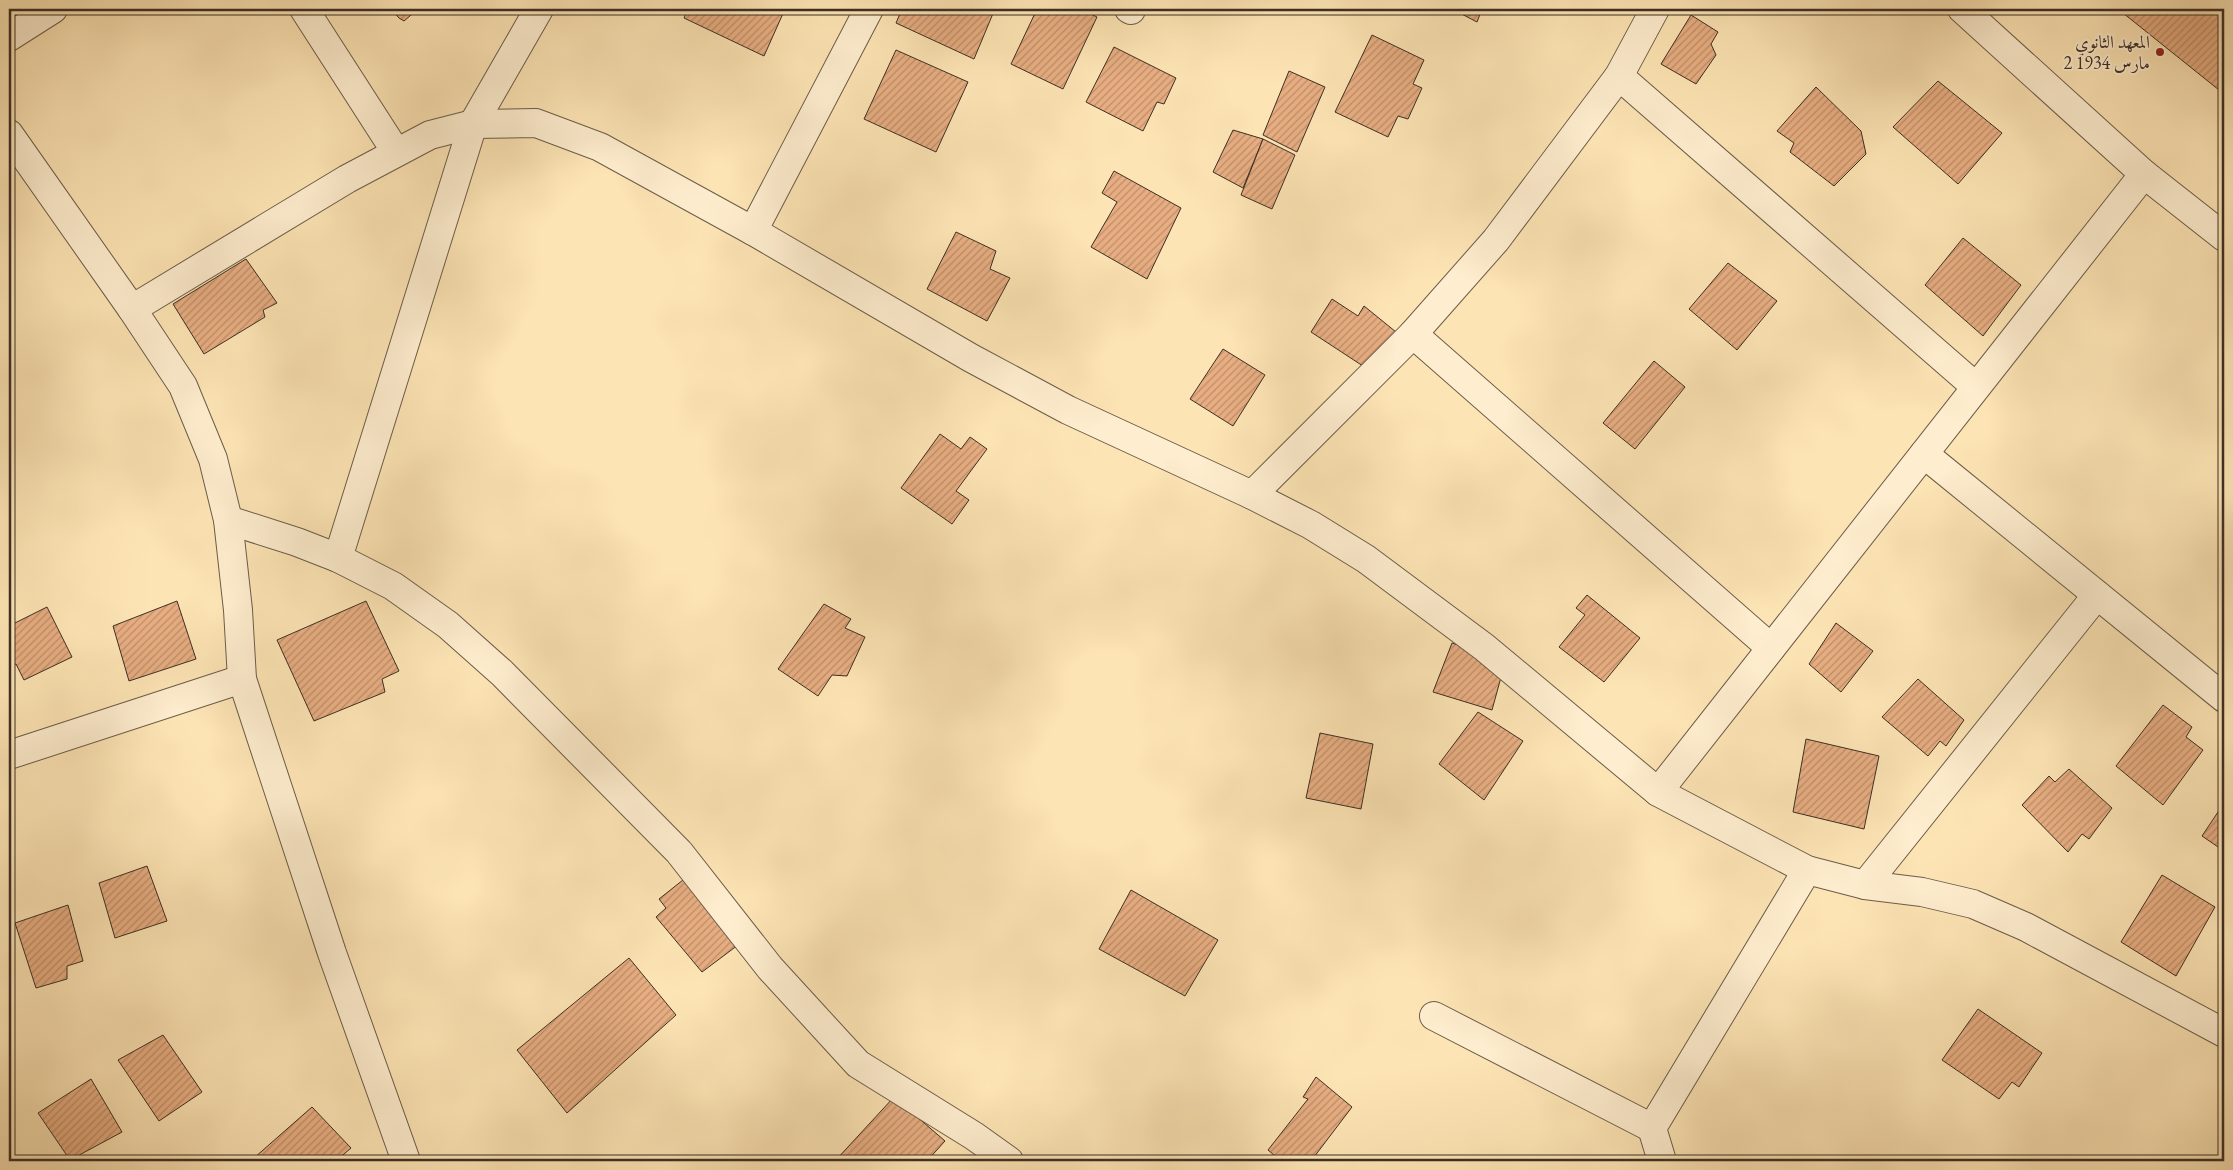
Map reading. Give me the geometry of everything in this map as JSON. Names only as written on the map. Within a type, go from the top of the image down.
[{"type":"street","points":[[9,37],[53,9]]},
{"type":"street","points":[[304,9],[396,152]]},
{"type":"street","points":[[338,558],[474,124],[539,9]]},
{"type":"street","points":[[753,230],[869,9]]},
{"type":"street","points":[[1252,495],[1413,334],[1496,240],[1619,76],[1654,9]]},
{"type":"street","points":[[1962,9],[2144,174],[2224,237]]},
{"type":"street","points":[[1619,76],[1976,387]]},
{"type":"street","points":[[132,309],[347,179],[430,135],[474,124],[536,123],[600,147],[753,230],[971,358],[1060,406],[1252,495],[1312,525],[1366,559],[1484,647],[1658,792],[1807,870],[1865,884],[1922,892],[1972,904],[2026,927],[2224,1033]]},
{"type":"street","points":[[9,134],[132,309],[183,386],[213,459],[228,520],[238,610],[242,678],[332,953],[406,1161]]},
{"type":"street","points":[[1658,792],[2144,174]]},
{"type":"street","points":[[1413,334],[1771,648]]},
{"type":"street","points":[[1924,454],[2224,698]]},
{"type":"street","points":[[228,520],[297,542],[338,558],[394,586],[448,626],[502,673],[679,852],[770,968],[858,1064],[974,1136],[1009,1161]]},
{"type":"street","points":[[1865,884],[2097,595]]},
{"type":"street","points":[[9,754],[242,678]]},
{"type":"street","points":[[1652,1128],[1807,870]]},
{"type":"street","points":[[1434,1016],[1652,1128],[1662,1161]]},
{"type":"building","points":[[391,9],[418,9],[404,21]]},
{"type":"building","points":[[688,9],[785,9],[764,56],[684,18]]},
{"type":"building","points":[[902,9],[989,9],[994,11],[974,59],[896,23]]},
{"type":"building","points":[[1037,9],[1081,9],[1097,17],[1063,89],[1011,64]]},
{"type":"building","points":[[1452,9],[1482,9],[1477,22]]},
{"type":"building","points":[[2118,9],[2213,9],[2224,18],[2224,94]]},
{"type":"building","points":[[1691,15],[1718,32],[1711,44],[1716,55],[1696,84],[1661,64]]},
{"type":"building","points":[[1372,35],[1424,60],[1413,84],[1422,88],[1408,119],[1398,116],[1388,137],[1335,112]]},
{"type":"building","points":[[1114,47],[1176,78],[1164,104],[1157,102],[1143,131],[1086,102]]},
{"type":"building","points":[[896,50],[968,82],[936,152],[864,119]]},
{"type":"building","points":[[1289,71],[1325,87],[1297,152],[1263,135]]},
{"type":"building","points":[[1938,81],[2002,133],[1958,184],[1893,127]]},
{"type":"building","points":[[1816,87],[1861,131],[1866,154],[1834,186],[1790,152],[1794,143],[1777,131]]},
{"type":"building","points":[[1233,130],[1263,139],[1243,188],[1213,172]]},
{"type":"building","points":[[1263,139],[1295,155],[1272,209],[1241,195]]},
{"type":"building","points":[[1114,171],[1181,208],[1147,279],[1091,247],[1117,202],[1102,193]]},
{"type":"building","points":[[956,232],[996,251],[990,269],[1010,278],[987,321],[927,289]]},
{"type":"building","points":[[1963,238],[2021,285],[1983,336],[1925,285]]},
{"type":"building","points":[[246,259],[277,303],[263,310],[265,317],[204,354],[173,304]]},
{"type":"building","points":[[1728,263],[1777,301],[1737,350],[1689,309]]},
{"type":"building","points":[[1332,299],[1358,316],[1364,306],[1396,332],[1366,368],[1311,332]]},
{"type":"building","points":[[1223,349],[1265,375],[1233,426],[1190,399]]},
{"type":"building","points":[[1654,361],[1685,387],[1635,449],[1603,423]]},
{"type":"building","points":[[940,434],[961,449],[970,437],[987,449],[956,491],[969,500],[952,524],[901,488]]},
{"type":"building","points":[[1587,595],[1640,638],[1604,682],[1559,647],[1585,615],[1576,608]]},
{"type":"building","points":[[177,601],[196,659],[129,681],[113,626]]},
{"type":"building","points":[[366,601],[399,671],[382,679],[385,692],[314,721],[277,640]]},
{"type":"building","points":[[824,604],[851,619],[845,628],[865,637],[847,676],[832,675],[818,696],[778,669]]},
{"type":"building","points":[[47,607],[72,657],[24,680],[16,664],[9,667],[9,626]]},
{"type":"building","points":[[1836,623],[1873,651],[1841,692],[1809,664]]},
{"type":"building","points":[[1452,643],[1480,652],[1503,670],[1492,710],[1433,692]]},
{"type":"building","points":[[1918,679],[1964,720],[1946,746],[1940,741],[1928,756],[1882,717]]},
{"type":"building","points":[[2163,705],[2192,727],[2186,737],[2203,750],[2163,805],[2116,766]]},
{"type":"building","points":[[1478,712],[1523,741],[1484,800],[1439,764]]},
{"type":"building","points":[[1320,733],[1373,744],[1361,809],[1306,798]]},
{"type":"building","points":[[1806,739],[1879,756],[1864,829],[1793,812]]},
{"type":"building","points":[[2069,769],[2112,808],[2089,839],[2082,834],[2068,852],[2022,805],[2049,776],[2055,782]]},
{"type":"building","points":[[2224,803],[2224,851],[2202,836]]},
{"type":"building","points":[[147,866],[167,921],[115,938],[99,883]]},
{"type":"building","points":[[2162,875],[2215,907],[2176,976],[2121,942]]},
{"type":"building","points":[[683,880],[738,945],[702,972],[656,917],[666,908],[659,899]]},
{"type":"building","points":[[1131,890],[1218,940],[1185,996],[1099,949]]},
{"type":"building","points":[[68,905],[83,961],[67,966],[67,979],[36,988],[15,923]]},
{"type":"building","points":[[629,958],[676,1015],[567,1113],[517,1050]]},
{"type":"building","points":[[1978,1009],[2042,1053],[2019,1087],[2012,1082],[1999,1099],[1942,1060]]},
{"type":"building","points":[[163,1035],[202,1092],[159,1121],[118,1060]]},
{"type":"building","points":[[1316,1077],[1352,1107],[1311,1161],[1281,1161],[1268,1150],[1308,1099],[1303,1097]]},
{"type":"building","points":[[91,1079],[122,1132],[70,1160],[38,1113]]},
{"type":"building","points":[[894,1097],[945,1141],[927,1161],[835,1161]]},
{"type":"building","points":[[312,1107],[351,1148],[336,1161],[257,1161],[254,1158]]},
{"type":"place","name":"المعهد الثانوي 2 مارس 1934","points":[[2160,52]]}]
